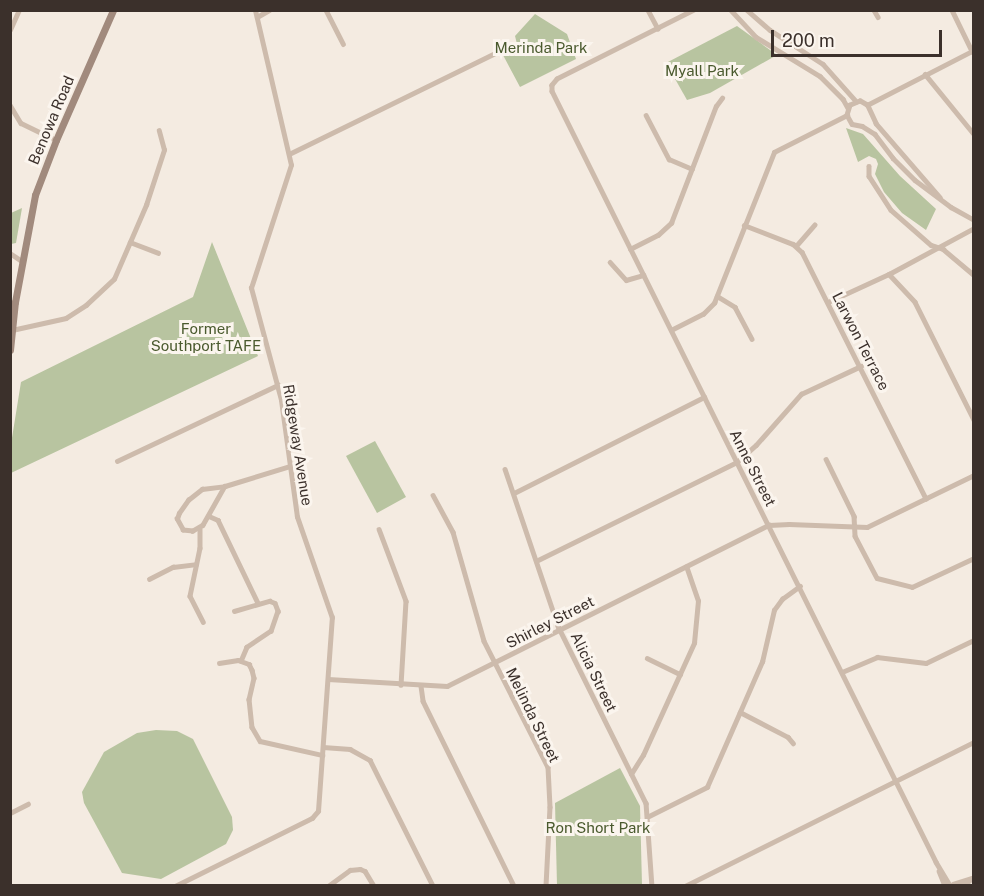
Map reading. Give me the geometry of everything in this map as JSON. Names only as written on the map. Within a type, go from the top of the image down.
[{"type":"main road","name":"Benowa Road","points":[[10,350],[13,302],[35,195],[56,140],[113,10]]},
{"type":"street","points":[[10,30],[19,10]]},
{"type":"street","name":"Ridgeway Avenue","points":[[176,885],[312,818],[318,811],[331,612],[297,518],[278,385],[251,288],[289,178],[290,154],[255,10]]},
{"type":"street","points":[[257,17],[269,10]]},
{"type":"street","points":[[326,10],[343,44]]},
{"type":"street","points":[[648,10],[658,29],[694,10]]},
{"type":"street","points":[[731,10],[756,37],[820,76],[843,99],[852,124],[862,126],[875,134],[893,158],[915,180],[974,220]]},
{"type":"street","points":[[747,10],[770,30],[823,63],[856,101],[867,105],[879,128],[940,198]]},
{"type":"street","points":[[874,10],[878,17]]},
{"type":"street","points":[[867,105],[973,50],[952,10]]},
{"type":"street","name":"Anne Street","points":[[658,29],[557,79],[552,85],[553,93],[949,885]]},
{"type":"street","points":[[290,154],[497,52],[506,42]]},
{"type":"street","points":[[926,74],[934,88],[974,134]]},
{"type":"street","points":[[630,249],[669,226],[716,106],[722,98]]},
{"type":"street","points":[[848,108],[856,101]]},
{"type":"street","points":[[10,105],[21,123],[56,140]]},
{"type":"street","points":[[862,126],[868,122],[871,114]]},
{"type":"street","points":[[646,115],[669,159],[692,169]]},
{"type":"street","points":[[671,330],[707,310],[717,296],[774,152],[847,115]]},
{"type":"street","points":[[12,330],[66,318],[78,312],[114,279],[146,205],[164,150],[159,131]]},
{"type":"street","points":[[869,166],[869,176],[891,210],[936,247],[974,274]]},
{"type":"street","points":[[744,225],[796,246],[814,225]]},
{"type":"street","points":[[828,302],[889,274],[974,228]]},
{"type":"street","points":[[130,242],[158,253]]},
{"type":"street","name":"Larwon Terrace","points":[[796,246],[804,256],[861,366],[926,499]]},
{"type":"street","points":[[10,253],[22,261]]},
{"type":"street","points":[[610,262],[626,280],[644,275]]},
{"type":"street","points":[[889,274],[915,302],[974,420]]},
{"type":"street","points":[[717,296],[735,307],[752,339]]},
{"type":"street","points":[[536,561],[737,462],[756,445],[801,394],[861,366]]},
{"type":"street","points":[[117,461],[278,385]]},
{"type":"street","points":[[514,492],[704,397]]},
{"type":"street","points":[[826,459],[854,516],[855,536],[878,578],[912,587],[974,558]]},
{"type":"street","points":[[225,486],[209,516],[200,527],[193,531],[183,530],[177,519],[183,507],[202,489],[225,486],[290,466]]},
{"type":"street","name":"Alicia Street","points":[[505,470],[560,630],[646,803],[649,816],[652,885]]},
{"type":"street","points":[[769,525],[855,528],[871,526],[974,475]]},
{"type":"street","name":"Melinda Street","points":[[433,495],[453,532],[480,630],[494,663],[548,767],[550,807],[546,885]]},
{"type":"street","points":[[209,516],[218,520],[258,603]]},
{"type":"street","name":"Shirley Street","points":[[328,679],[447,686],[769,525]]},
{"type":"street","points":[[200,527],[202,537],[190,596],[203,622]]},
{"type":"street","points":[[379,529],[406,601],[401,685]]},
{"type":"street","points":[[149,579],[173,567],[196,564]]},
{"type":"street","points":[[631,774],[643,755],[694,643],[697,592],[686,567]]},
{"type":"street","points":[[649,816],[707,787],[762,662],[774,610],[782,599],[800,586]]},
{"type":"street","points":[[234,611],[258,603],[275,603],[278,611],[271,631],[247,647],[241,661]]},
{"type":"street","points":[[842,672],[877,657],[926,663],[974,640]]},
{"type":"street","points":[[647,658],[680,674]]},
{"type":"street","points":[[219,663],[230,660],[249,664],[254,674],[249,699],[252,727],[257,738],[263,743],[322,755]]},
{"type":"street","points":[[422,686],[423,701],[514,885]]},
{"type":"street","points":[[740,712],[788,737],[793,743]]},
{"type":"street","points":[[685,885],[974,742]]},
{"type":"street","points":[[323,747],[356,751],[370,760],[433,885]]},
{"type":"street","points":[[10,813],[28,804]]},
{"type":"street","points":[[328,885],[350,870],[360,869],[365,871],[374,885]]},
{"type":"street","points":[[949,885],[974,877]]},
{"type":"street","points":[[963,885],[974,877]]},
{"type":"green space","name":"Merinda Park","points":[[535,14],[567,34],[576,59],[520,87],[503,55],[517,44],[515,36]]},
{"type":"green space","name":"Myall Park","points":[[737,26],[777,55],[710,93],[687,100],[666,63]]},
{"type":"green space","points":[[846,128],[863,134],[900,176],[936,209],[926,230],[902,213],[884,192],[875,174],[878,164],[876,159],[869,156],[858,162]]},
{"type":"green space","points":[[22,208],[16,243],[11,244],[11,213]]},
{"type":"green space","name":"Former Southport TAFE","points":[[212,242],[258,356],[11,473],[11,444],[21,382],[193,297]]},
{"type":"green space","points":[[375,441],[406,497],[377,513],[346,456]]},
{"type":"green space","points":[[156,730],[177,731],[193,739],[232,817],[233,830],[226,844],[161,879],[122,873],[84,803],[82,792],[104,752],[137,733]]},
{"type":"green space","name":"Ron Short Park","points":[[620,768],[640,806],[642,885],[557,885],[555,803]]}]
